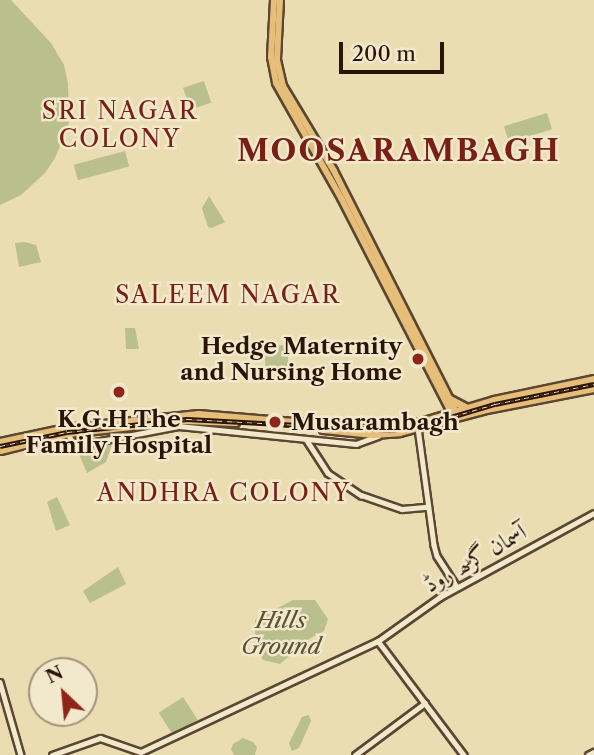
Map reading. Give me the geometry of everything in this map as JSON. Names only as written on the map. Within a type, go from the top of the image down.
[{"type":"highway","points":[[0,442],[65,428],[211,418],[377,429],[534,403],[594,379]]},
{"type":"highway","points":[[0,450],[68,433],[211,418],[382,434],[418,428],[467,408],[580,386],[594,388]]},
{"type":"highway","points":[[450,400],[467,408]]},
{"type":"main road","points":[[274,0],[271,57],[276,83],[341,198],[455,414]]},
{"type":"main road","points":[[280,0],[277,60],[283,86],[334,171],[455,414]]},
{"type":"street","points":[[68,433],[74,446],[179,426],[356,444],[382,434]]},
{"type":"street","points":[[418,428],[437,556],[457,587]]},
{"type":"street","points":[[306,438],[328,473],[361,495],[402,509],[428,507]]},
{"type":"street","name":"آسمان گڑھ روڈ","points":[[52,755],[100,738],[141,751],[378,641],[457,587],[594,513]]},
{"type":"street","points":[[378,641],[464,755]]},
{"type":"street","points":[[0,682],[21,755]]},
{"type":"street","points":[[355,755],[425,704]]},
{"type":"street","points":[[588,755],[594,752]]},
{"type":"green space","points":[[0,0],[11,0],[51,43],[64,65],[68,84],[69,123],[55,158],[45,173],[21,195],[0,205]]},
{"type":"green space","points":[[204,81],[211,103],[190,110],[183,88]]},
{"type":"green space","points":[[547,113],[552,129],[509,142],[504,126]]},
{"type":"green space","points":[[125,151],[129,166],[78,180],[74,165]]},
{"type":"green space","points":[[209,196],[225,222],[212,228],[208,227],[202,208]]},
{"type":"green space","points":[[15,243],[36,245],[41,262],[19,267]]},
{"type":"green space","points":[[125,328],[135,328],[139,349],[126,349]]},
{"type":"green space","points":[[287,345],[289,372],[266,374],[264,347]]},
{"type":"green space","points":[[113,441],[106,462],[87,473],[76,447]]},
{"type":"green space","points":[[57,497],[70,525],[56,531],[47,502]]},
{"type":"green space","points":[[118,567],[126,584],[90,603],[83,591]]},
{"type":"green space","name":"Hills Ground","points":[[293,600],[315,600],[328,619],[324,631],[309,639],[280,664],[263,660],[255,645],[255,620]]},
{"type":"green space","points":[[183,697],[198,720],[173,735],[159,713]]},
{"type":"green space","points":[[309,715],[311,721],[299,748],[292,751],[289,743],[302,717]]},
{"type":"green space","points":[[243,738],[257,747],[255,755],[234,755],[231,749],[233,744]]},
{"type":"railway","points":[[0,446],[67,432],[187,419],[392,430],[424,425],[495,404],[594,384]]},
{"type":"place","name":"Hedge Maternity and Nursing Home","points":[[418,359]]},
{"type":"place","name":"K.G.H The Family Hospital","points":[[119,392]]},
{"type":"place","name":"Musarambagh","points":[[275,422]]},
{"type":"district","name":"SRI NAGAR COLONY","points":[[120,125]]},
{"type":"district","name":"MOOSARAMBAGH","points":[[399,151]]},
{"type":"district","name":"SALEEM NAGAR","points":[[228,295]]},
{"type":"district","name":"ANDHRA COLONY","points":[[224,493]]}]
